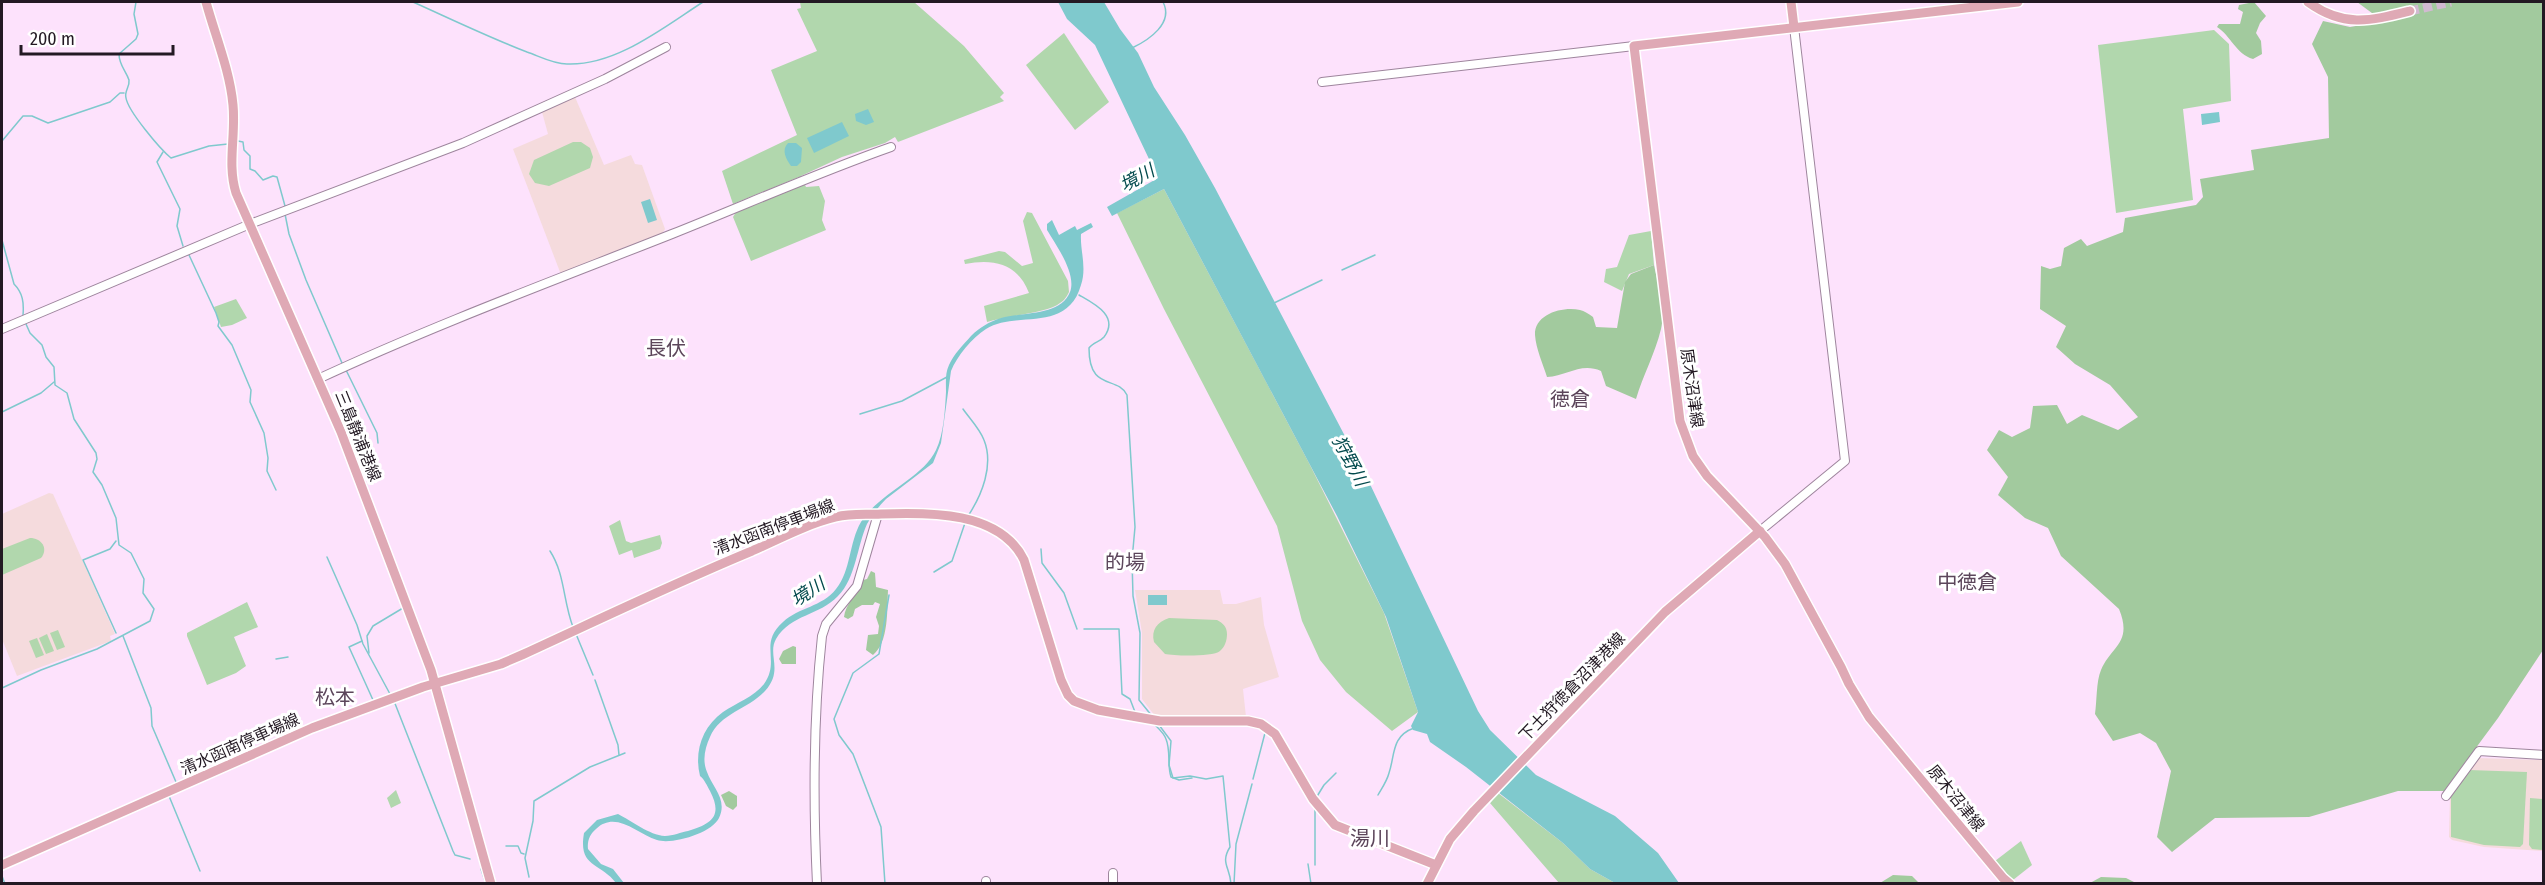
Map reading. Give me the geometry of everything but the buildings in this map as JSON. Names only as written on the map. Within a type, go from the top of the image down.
[{"type":"main road","name":"三島静浦港線","points":[[206,2],[232,93],[232,179],[318,379],[376,522],[435,683],[491,884]]},
{"type":"main road","points":[[1791,2],[1794,27]]},
{"type":"main road","points":[[1634,46],[2018,2]]},
{"type":"main road","points":[[2308,2],[2323,12],[2347,20],[2369,21],[2410,11]]},
{"type":"main road","name":"原木沼津線","points":[[1634,46],[1680,421],[1684,438],[1707,476],[1760,531],[1785,564],[1869,717],[2010,884]]},
{"type":"main road","name":"清水函南停車場線","points":[[2,865],[312,728],[435,683],[501,664],[675,583],[816,524],[837,517],[863,514],[923,512],[953,515],[1002,534],[1011,540],[1024,560],[1061,680],[1068,695],[1074,700],[1098,710],[1150,720],[1248,721],[1261,724],[1275,734],[1312,799],[1335,825],[1436,865]]},
{"type":"main road","name":"下土狩徳倉沼津港線","points":[[1427,884],[1450,839],[1477,808],[1665,612],[1760,531]]},
{"type":"street","points":[[1760,531],[1845,461],[1794,27]]},
{"type":"street","points":[[1322,82],[1634,46]]},
{"type":"street","points":[[2,329],[250,224],[463,143],[605,79],[666,47]]},
{"type":"street","points":[[318,379],[486,305],[729,212],[842,164],[891,147]]},
{"type":"street","points":[[817,884],[813,810],[814,724],[822,636],[826,624],[857,586],[877,514]]},
{"type":"street","points":[[2446,796],[2478,752],[2544,755]]},
{"type":"street","points":[[1113,873],[1113,884]]},
{"type":"shaded area","points":[[800,2],[914,2],[964,46],[1004,93],[1000,97],[1004,101],[898,142],[895,137],[885,143],[842,157],[801,176],[806,187],[819,186],[825,201],[822,220],[826,230],[751,261],[733,217],[736,212],[803,184],[799,177],[733,204],[722,171],[797,135],[771,70],[817,51],[797,9],[801,8]]},
{"type":"shaded area","points":[[2254,2],[2266,16],[2256,33],[2261,41],[2262,54],[2253,59],[2242,53],[2217,27],[2219,24],[2240,24],[2243,12],[2238,9],[2239,5]]},
{"type":"shaded area","points":[[2357,2],[2543,2],[2543,650],[2498,718],[2444,791],[2398,791],[2309,817],[2215,818],[2172,852],[2157,837],[2171,771],[2156,743],[2140,733],[2113,741],[2095,714],[2099,675],[2105,662],[2119,643],[2124,630],[2119,609],[2061,556],[2048,528],[2025,518],[1998,495],[2008,477],[1987,450],[1999,430],[2012,437],[2030,428],[2033,406],[2057,405],[2067,424],[2082,415],[2118,430],[2138,417],[2110,385],[2075,364],[2056,347],[2066,326],[2040,309],[2041,266],[2050,269],[2061,266],[2064,248],[2081,239],[2087,246],[2123,232],[2125,218],[2196,205],[2203,197],[2200,179],[2254,170],[2251,150],[2329,138],[2328,77],[2312,44],[2323,21],[2350,27],[2373,23],[2376,16]]},
{"type":"shaded area","points":[[2214,30],[2229,44],[2231,101],[2183,109],[2193,200],[2116,213],[2098,45]]},
{"type":"shaded area","points":[[1064,33],[1109,102],[1075,130],[1026,65]]},
{"type":"shaded area","points":[[575,97],[604,165],[631,155],[635,164],[642,165],[665,229],[662,234],[563,273],[560,272],[513,149],[548,134],[542,112]]},
{"type":"shaded area","points":[[573,142],[581,142],[590,148],[593,157],[590,168],[549,186],[535,183],[529,174],[534,160]]},
{"type":"shaded area","points":[[1164,189],[1309,463],[1384,613],[1418,712],[1392,731],[1346,692],[1320,660],[1302,621],[1277,526],[1164,309],[1117,213]]},
{"type":"shaded area","points":[[1027,212],[1032,213],[1068,281],[1069,292],[1063,301],[1054,306],[987,322],[984,306],[1029,293],[1012,269],[986,262],[965,264],[964,260],[999,251],[1005,252],[1022,266],[1033,263],[1023,221]]},
{"type":"shaded area","points":[[1651,231],[1654,265],[1629,274],[1622,291],[1604,282],[1606,269],[1617,267],[1629,235]]},
{"type":"shaded area","points":[[1654,265],[1661,297],[1662,322],[1656,347],[1636,399],[1606,386],[1601,371],[1594,369],[1580,369],[1547,377],[1535,335],[1539,322],[1551,313],[1573,309],[1583,311],[1593,317],[1596,327],[1617,328],[1625,282],[1631,274]]},
{"type":"shaded area","points":[[236,299],[247,318],[221,327],[214,307]]},
{"type":"shaded area","points":[[49,493],[53,494],[115,634],[110,636],[111,641],[17,676],[2,639],[2,514]]},
{"type":"shaded area","points":[[620,520],[626,541],[631,543],[660,535],[662,543],[660,549],[634,558],[632,550],[619,555],[609,526]]},
{"type":"shaded area","points":[[30,538],[43,544],[44,551],[41,558],[2,575],[2,549]]},
{"type":"shaded area","points":[[871,571],[875,573],[876,587],[888,590],[885,634],[873,655],[866,650],[868,635],[878,634],[879,626],[876,617],[880,604],[875,602],[873,605],[862,605],[855,609],[853,616],[848,619],[844,617],[849,603]]},
{"type":"shaded area","points":[[1135,590],[1220,590],[1223,604],[1236,604],[1261,597],[1264,625],[1279,677],[1243,689],[1246,717],[1155,716],[1142,699],[1142,633]]},
{"type":"shaded area","points":[[247,602],[258,627],[234,637],[246,666],[236,673],[207,685],[187,633]]},
{"type":"shaded area","points":[[1169,618],[1217,620],[1226,629],[1226,641],[1216,653],[1185,656],[1165,654],[1154,642],[1153,634],[1158,624]]},
{"type":"shaded area","points":[[58,630],[65,647],[57,650],[50,633]]},
{"type":"shaded area","points":[[47,634],[54,651],[46,654],[39,638]]},
{"type":"shaded area","points":[[37,638],[44,655],[36,658],[29,641]]},
{"type":"shaded area","points":[[793,646],[796,647],[796,664],[782,664],[779,659],[783,651]]},
{"type":"shaded area","points":[[2478,758],[2543,760],[2543,851],[2484,847],[2452,840],[2449,837],[2450,796]]},
{"type":"shaded area","points":[[2469,770],[2527,772],[2523,844],[2520,847],[2484,845],[2451,837],[2451,796]]},
{"type":"shaded area","points":[[396,790],[401,803],[391,808],[387,798]]},
{"type":"shaded area","points":[[729,791],[737,796],[737,806],[733,810],[726,806],[721,795]]},
{"type":"shaded area","points":[[1498,793],[1563,843],[1590,869],[1615,883],[1559,883],[1490,803]]},
{"type":"shaded area","points":[[2530,798],[2543,799],[2543,850],[2532,849],[2529,845]]},
{"type":"shaded area","points":[[2021,841],[2032,865],[2013,880],[1995,861]]},
{"type":"shaded area","points":[[1893,875],[1912,876],[1919,883],[1880,883]]},
{"type":"shaded area","points":[[2101,877],[2126,878],[2136,883],[2090,883]]},
{"type":"water","name":"狩野川","points":[[1058,2],[1104,2],[1138,53],[1154,87],[1215,188],[1369,482],[1478,711],[1490,730],[1536,775],[1615,816],[1658,853],[1679,883],[1615,883],[1590,869],[1563,843],[1466,767],[1430,742],[1427,734],[1413,730],[1411,726],[1418,712],[1386,617],[1337,516],[1164,189],[1112,216],[1107,207],[1158,178],[1095,45],[1067,19]]},
{"type":"water","points":[[868,109],[874,122],[866,125],[856,121],[855,114]]},
{"type":"water","points":[[2219,112],[2220,122],[2202,125],[2201,114]]},
{"type":"water","points":[[842,122],[849,136],[814,153],[807,138]]},
{"type":"water","points":[[788,143],[796,143],[802,148],[801,162],[797,166],[791,166],[786,157],[785,149]]},
{"type":"water","points":[[650,199],[657,220],[648,223],[641,202]]},
{"type":"water","points":[[1052,220],[1059,235],[1075,226],[1077,230],[1091,223],[1093,227],[1081,234],[1083,278],[1074,300],[1064,310],[1053,315],[1012,321],[986,329],[975,337],[957,359],[951,371],[941,443],[933,463],[886,499],[878,508],[867,524],[844,589],[830,603],[797,620],[782,631],[774,645],[774,670],[771,683],[758,697],[721,722],[710,737],[704,759],[705,768],[722,805],[719,818],[700,833],[672,841],[657,840],[619,823],[611,822],[596,829],[591,835],[588,849],[601,864],[613,869],[624,883],[616,883],[587,859],[584,853],[584,833],[597,820],[618,814],[647,830],[665,836],[696,828],[713,818],[714,800],[700,776],[698,767],[699,749],[705,733],[723,712],[760,689],[769,675],[770,645],[776,630],[789,617],[824,600],[836,589],[845,574],[854,538],[861,522],[878,502],[930,460],[941,437],[945,414],[946,375],[953,357],[971,336],[989,323],[1001,318],[1050,309],[1065,300],[1070,292],[1071,277],[1047,230],[1047,224]]},
{"type":"water","points":[[1148,595],[1167,595],[1167,605],[1148,605]]},
{"type":"waterway","points":[[136,2],[134,14],[138,34],[136,39],[119,54],[121,65],[129,80],[126,96],[132,112],[171,158],[209,146],[228,144]]},
{"type":"waterway","points":[[413,2],[512,46],[562,64],[585,63],[621,52],[656,33],[703,2]]},
{"type":"waterway","points":[[1132,48],[1146,40],[1163,24],[1166,10],[1163,2]]},
{"type":"waterway","points":[[2,141],[23,116],[32,116],[48,123],[110,102],[120,93],[124,93]]},
{"type":"waterway","points":[[238,141],[243,142],[244,150],[250,156],[250,169],[263,180],[273,176],[277,177],[285,206]]},
{"type":"waterway","points":[[163,152],[157,162],[180,209],[177,226],[183,246]]},
{"type":"waterway","points":[[285,214],[289,234],[306,280],[342,363]]},
{"type":"waterway","points":[[2,240],[14,284],[22,298],[23,315]]},
{"type":"waterway","points":[[189,255],[216,313],[218,326],[232,345],[251,390],[250,402],[264,433],[268,458],[267,471],[276,490]]},
{"type":"waterway","points":[[1342,270],[1375,255]]},
{"type":"waterway","points":[[1274,303],[1322,280]]},
{"type":"waterway","points":[[1079,295],[1103,311],[1109,323],[1104,337],[1089,348],[1090,362],[1094,371],[1098,377],[1117,385],[1127,395],[1135,527],[1132,560],[1133,596],[1140,633],[1139,700],[1152,716]]},
{"type":"waterway","points":[[2,688],[41,670],[97,649],[150,621],[154,609],[143,593],[144,579],[131,553],[119,545],[116,518],[102,485],[93,472],[97,459],[96,453],[74,419],[67,393],[55,385],[54,367],[46,357],[42,345],[30,333],[26,324]]},
{"type":"waterway","points":[[346,370],[377,433],[378,443]]},
{"type":"waterway","points":[[860,414],[902,401],[947,377]]},
{"type":"waterway","points":[[2,412],[41,393],[54,382]]},
{"type":"waterway","points":[[963,409],[982,436],[988,459],[982,489],[968,516]]},
{"type":"waterway","points":[[934,572],[952,561],[965,523]]},
{"type":"waterway","points":[[116,541],[110,549],[83,560],[116,633]]},
{"type":"waterway","points":[[1041,549],[1042,563],[1064,593],[1077,629]]},
{"type":"waterway","points":[[550,551],[559,569],[573,627]]},
{"type":"waterway","points":[[327,557],[363,644],[390,694]]},
{"type":"waterway","points":[[885,884],[881,827],[853,754],[839,735],[834,719],[853,673],[879,654],[889,595]]},
{"type":"waterway","points":[[369,653],[367,636],[373,626],[403,608]]},
{"type":"waterway","points":[[1084,629],[1119,629],[1122,694],[1130,699],[1135,712],[1144,714]]},
{"type":"waterway","points":[[576,634],[593,675]]},
{"type":"waterway","points":[[123,636],[151,708],[152,726],[176,782]]},
{"type":"waterway","points":[[362,641],[349,647],[373,700]]},
{"type":"waterway","points":[[276,659],[288,657]]},
{"type":"waterway","points":[[595,680],[618,745],[619,755]]},
{"type":"waterway","points":[[394,701],[453,851],[455,855],[470,859]]},
{"type":"waterway","points":[[1154,724],[1164,735],[1167,744],[1171,777],[1179,780],[1192,778]]},
{"type":"waterway","points":[[1159,725],[1171,741],[1169,765],[1173,778],[1190,776],[1206,779],[1223,776],[1230,847],[1226,861],[1231,884]]},
{"type":"waterway","points":[[1378,795],[1388,776],[1398,741],[1401,736],[1414,728]]},
{"type":"waterway","points":[[1253,779],[1265,733]]},
{"type":"waterway","points":[[529,877],[525,858],[533,821],[534,801],[590,767],[625,753]]},
{"type":"waterway","points":[[1316,798],[1324,785],[1336,773]]},
{"type":"waterway","points":[[1234,884],[1236,844],[1252,784]]},
{"type":"waterway","points":[[169,796],[200,871]]},
{"type":"waterway","points":[[1315,806],[1315,865]]},
{"type":"waterway","points":[[506,846],[518,846],[524,854]]},
{"type":"waterway","points":[[1308,864],[1311,884]]},
{"type":"waterway","points":[[481,869],[486,884]]},
{"type":"waterway","points":[[2,876],[5,884]]},
{"type":"tunnel","points":[[2410,11],[2451,2]]},
{"type":"district","name":"長伏","points":[[666,348]]},
{"type":"district","name":"徳倉","points":[[1570,399]]},
{"type":"district","name":"的場","points":[[1125,562]]},
{"type":"district","name":"中徳倉","points":[[1967,582]]},
{"type":"district","name":"松本","points":[[335,697]]},
{"type":"district","name":"湯川","points":[[1370,838]]},
{"type":"water label","name":"境川","points":[[1137,178]]},
{"type":"water label","name":"境川","points":[[808,592]]}]
